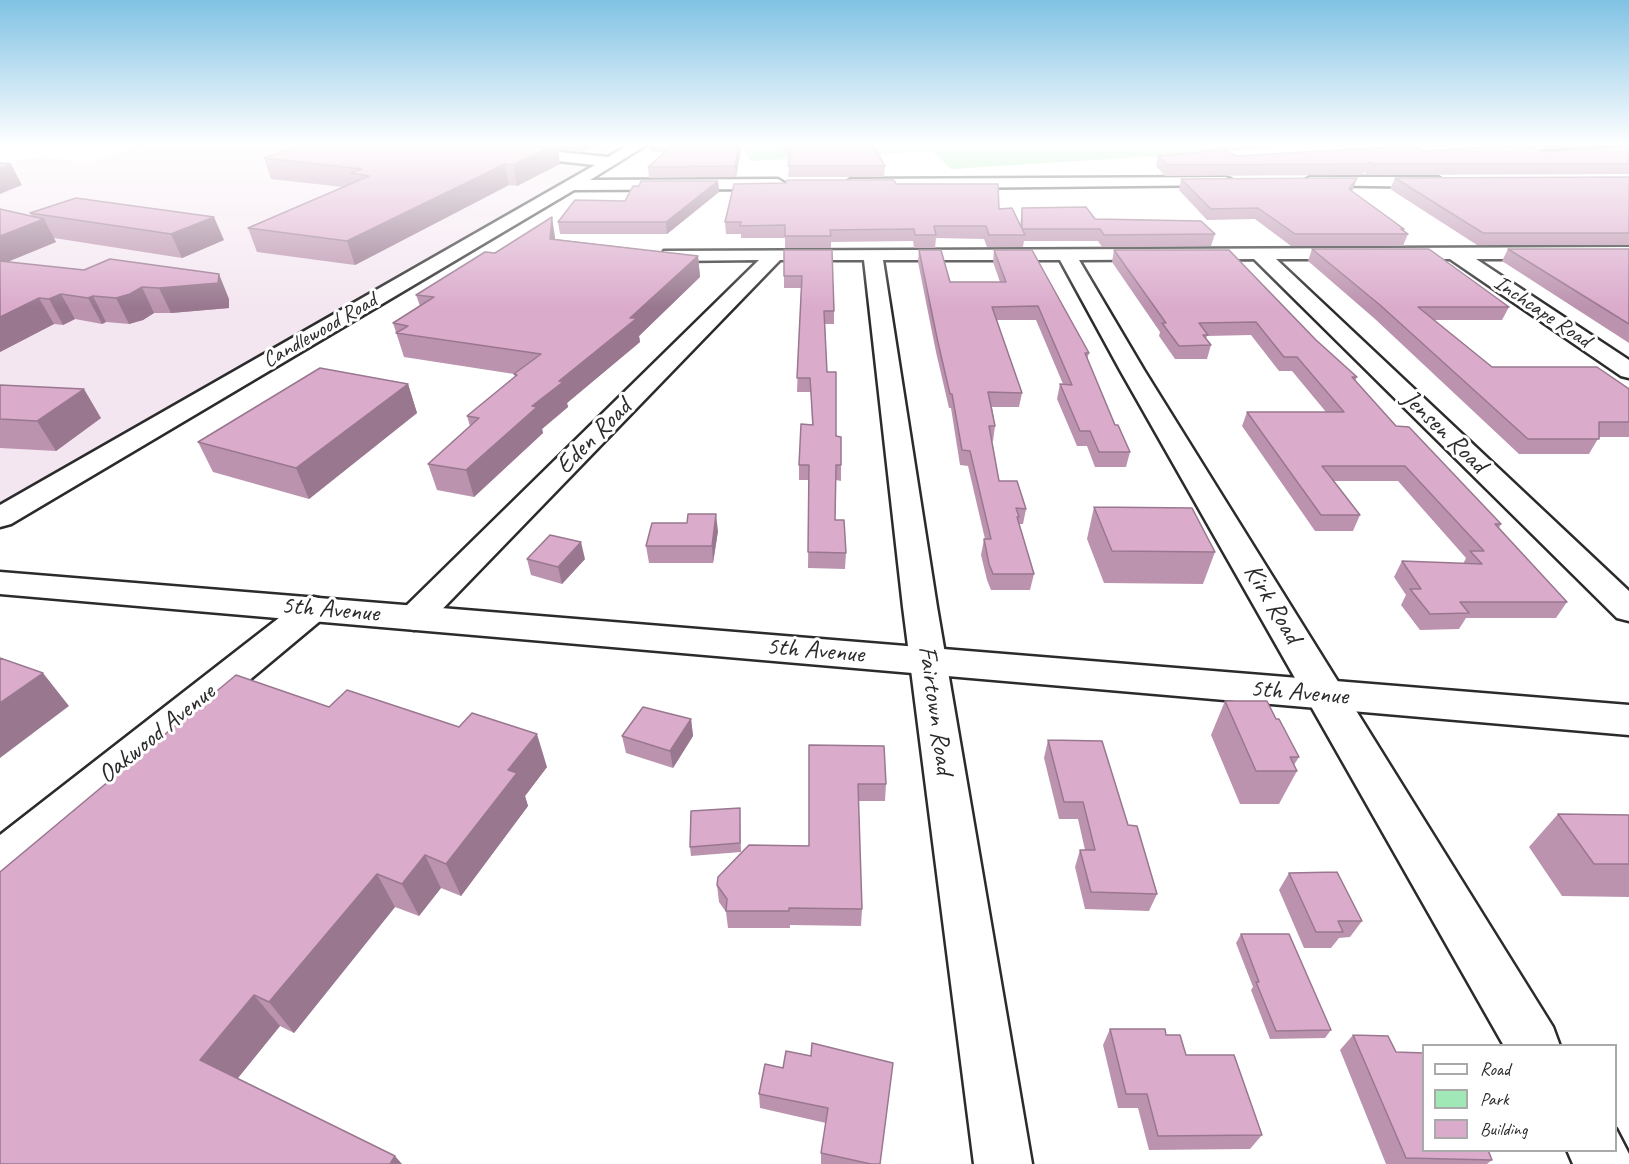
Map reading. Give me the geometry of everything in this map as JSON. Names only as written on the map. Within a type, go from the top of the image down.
[{"type":"street","name":"Candlewood Road","points":[[0,518],[548,198]]},
{"type":"street","name":"Inchcape Road","points":[[1455,253],[1629,371]]},
{"type":"street","points":[[671,255],[1629,253]]},
{"type":"street","name":"Jensen Road","points":[[1259,254],[1629,610]]},
{"type":"street","name":"Eden Road","points":[[414,618],[775,255]]},
{"type":"street","name":"Fairtown Road","points":[[873,255],[928,661],[1003,1164]]},
{"type":"street","name":"Kirk Road","points":[[1067,255],[1132,370],[1533,1044]]},
{"type":"street","name":"5th Avenue","points":[[0,583],[1629,720]]},
{"type":"street","name":"Oakwood Avenue","points":[[0,861],[314,608]]},
{"type":"shaded area","points":[[0,198],[548,198],[0,518]]},
{"type":"building","points":[[78,198],[214,217],[171,234],[30,213]]},
{"type":"building","points":[[317,198],[435,198],[347,241],[248,228]]},
{"type":"building","points":[[626,198],[696,198],[666,222],[558,222],[575,200],[625,201]]},
{"type":"building","points":[[731,198],[999,198],[999,209],[1012,208],[1025,235],[989,235],[986,226],[934,226],[936,235],[915,235],[914,229],[830,230],[831,236],[785,236],[785,225],[740,226],[741,222],[725,222]]},
{"type":"building","points":[[1200,198],[1362,198],[1408,234],[1295,234],[1258,208],[1211,209]]},
{"type":"building","points":[[1428,198],[1629,198],[1629,233],[1483,233]]},
{"type":"building","points":[[1086,207],[1095,219],[1201,221],[1215,234],[1104,235],[1100,229],[1022,229],[1022,208]]},
{"type":"building","points":[[0,209],[44,219],[0,236]]},
{"type":"building","points":[[552,217],[550,239],[698,256],[630,318],[637,318],[559,381],[563,382],[532,406],[537,407],[466,470],[428,464],[479,418],[467,416],[517,375],[514,374],[541,354],[396,333],[408,326],[393,323],[434,297],[416,295],[485,252],[495,253]]},
{"type":"building","points":[[1312,249],[1429,249],[1509,307],[1418,307],[1492,367],[1597,367],[1629,389],[1629,422],[1599,422],[1599,439],[1528,439],[1380,305]]},
{"type":"building","points":[[1508,249],[1629,249],[1629,324]]},
{"type":"building","points":[[784,250],[832,250],[834,311],[824,311],[827,372],[836,372],[836,436],[841,437],[841,465],[836,465],[835,520],[844,520],[846,553],[808,552],[809,465],[799,465],[801,424],[813,425],[810,378],[797,378],[802,276],[784,276]]},
{"type":"building","points":[[919,250],[941,250],[950,282],[1006,282],[994,250],[1032,250],[1089,353],[1085,353],[1115,425],[1118,425],[1130,452],[1099,452],[1090,431],[1080,431],[1060,384],[1072,385],[1038,306],[992,307],[1022,393],[988,392],[995,426],[989,426],[999,481],[1017,481],[1026,509],[1016,508],[1034,574],[993,574],[989,564],[984,539],[991,539],[970,451],[962,450],[952,394],[950,394],[937,338]]},
{"type":"building","points":[[1114,250],[1229,250],[1316,340],[1357,377],[1352,377],[1396,426],[1409,427],[1501,524],[1495,524],[1567,602],[1460,602],[1469,613],[1430,614],[1410,589],[1421,589],[1402,561],[1482,564],[1470,551],[1484,551],[1405,466],[1322,466],[1360,515],[1321,515],[1247,412],[1344,412],[1297,357],[1284,357],[1256,322],[1199,323],[1208,335],[1203,335],[1211,345],[1179,346],[1162,323],[1166,323]]},
{"type":"building","points":[[110,259],[219,274],[218,283],[159,288],[142,287],[116,298],[93,296],[88,298],[61,294],[49,299],[39,298],[0,317],[0,261],[84,270]]},
{"type":"building","points":[[320,368],[408,384],[296,468],[198,442]]},
{"type":"building","points":[[0,385],[84,389],[37,421],[0,419]]},
{"type":"building","points":[[1094,507],[1192,508],[1215,552],[1112,551]]},
{"type":"building","points":[[688,514],[716,514],[712,546],[646,546],[652,523],[687,523]]},
{"type":"building","points":[[550,535],[581,542],[558,567],[527,559]]},
{"type":"building","points":[[0,658],[43,673],[0,703]]},
{"type":"building","points":[[236,675],[329,707],[347,690],[459,727],[472,713],[537,734],[508,770],[517,773],[446,864],[425,855],[402,884],[377,874],[269,1002],[254,995],[200,1060],[395,1156],[390,1164],[0,1164],[0,872]]},
{"type":"building","points":[[1225,701],[1267,701],[1299,757],[1290,757],[1297,771],[1256,771]]},
{"type":"building","points":[[643,707],[691,719],[670,751],[622,736]]},
{"type":"building","points":[[1048,740],[1102,741],[1128,825],[1137,826],[1157,894],[1091,892],[1080,850],[1095,850],[1083,802],[1064,802]]},
{"type":"building","points":[[809,745],[884,746],[886,784],[858,784],[862,909],[789,908],[789,911],[726,911],[727,899],[717,885],[718,877],[749,845],[809,846]]},
{"type":"building","points":[[740,808],[740,843],[690,847],[691,811]]},
{"type":"building","points":[[1558,814],[1629,815],[1629,864],[1594,864]]},
{"type":"building","points":[[1337,872],[1362,921],[1338,921],[1343,932],[1316,932],[1289,873]]},
{"type":"building","points":[[1241,934],[1289,934],[1331,1030],[1276,1031],[1256,982],[1259,982]]},
{"type":"building","points":[[1110,1029],[1165,1029],[1166,1035],[1180,1035],[1186,1055],[1234,1055],[1262,1135],[1158,1136],[1147,1094],[1126,1094]]},
{"type":"building","points":[[1353,1035],[1388,1036],[1396,1052],[1422,1053],[1422,1152],[1489,1152],[1492,1160],[1406,1158]]},
{"type":"building","points":[[812,1043],[893,1063],[880,1164],[821,1153],[828,1108],[759,1094],[765,1064],[783,1068],[786,1051],[811,1056]]}]
